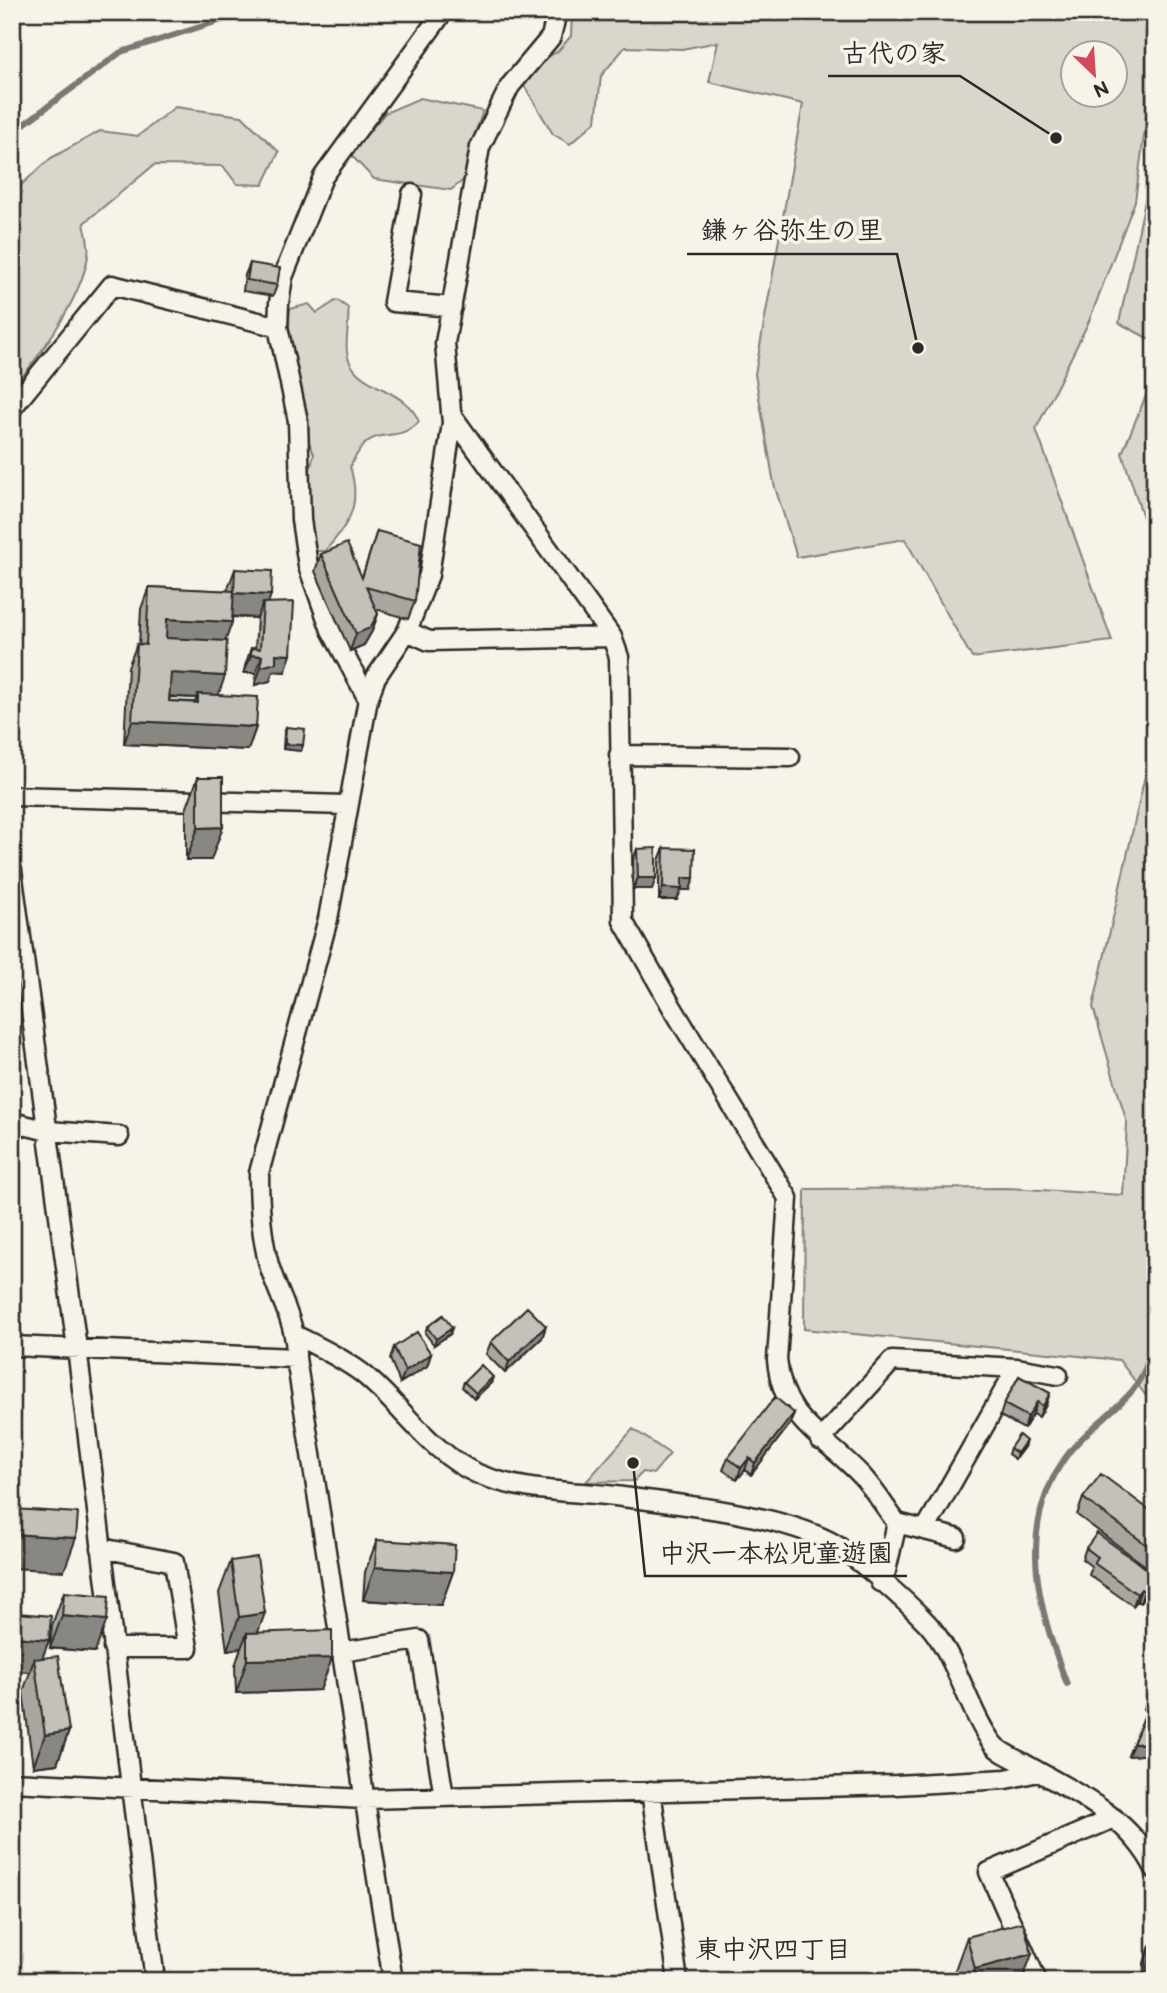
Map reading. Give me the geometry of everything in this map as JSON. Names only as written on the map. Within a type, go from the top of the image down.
[{"type":"street","points":[[368,699],[331,630],[308,566],[301,520],[298,421],[278,327],[283,277],[323,177],[443,12]]},
{"type":"street","points":[[393,1981],[296,1358],[297,1336],[269,1265],[259,1201],[259,1173],[327,919],[346,805],[368,699],[376,677],[407,631],[429,575],[451,414],[445,342],[480,147],[510,86],[551,37],[557,12]]},
{"type":"street","points":[[412,194],[393,302],[452,307]]},
{"type":"street","points":[[12,408],[112,285],[278,327]]},
{"type":"street","points":[[451,414],[612,637],[619,657],[623,920],[672,1007],[788,1198],[777,1360],[779,1381],[797,1418],[861,1475],[897,1523],[956,1538]]},
{"type":"street","points":[[407,631],[429,641],[612,637]]},
{"type":"street","points":[[619,755],[790,757]]},
{"type":"street","points":[[12,796],[346,805]]},
{"type":"street","points":[[12,871],[77,1348],[155,1981]]},
{"type":"street","points":[[12,1122],[48,1131],[119,1136]]},
{"type":"street","points":[[297,1336],[324,1349],[362,1374],[440,1449],[464,1468],[481,1475],[550,1491],[614,1496],[714,1511],[797,1528],[830,1541],[856,1559],[929,1624],[994,1746],[1089,1798],[1133,1835],[1155,1869]]},
{"type":"street","points":[[12,1346],[296,1358]]},
{"type":"street","points":[[820,1440],[892,1361],[1017,1368],[1058,1375]]},
{"type":"street","points":[[925,1530],[1017,1368]]},
{"type":"street","points":[[880,1582],[886,1571],[897,1523]]},
{"type":"street","points":[[101,1548],[174,1562],[188,1648],[113,1648]]},
{"type":"street","points":[[341,1652],[419,1640],[444,1797]]},
{"type":"street","points":[[12,1782],[365,1799],[897,1785],[1006,1779],[1038,1772]]},
{"type":"street","points":[[651,1791],[678,1981]]},
{"type":"street","points":[[1037,1981],[989,1872],[1114,1818]]},
{"type":"shaded area","points":[[572,12],[788,12],[866,20],[868,12],[1155,12],[1155,57],[1135,201],[1089,321],[1036,429],[1112,641],[972,658],[905,539],[797,557],[774,484],[755,374],[803,104],[709,82],[718,42],[682,49],[625,47],[601,76],[596,121],[570,144],[553,134],[522,82],[532,67],[558,51],[571,36]]},
{"type":"shaded area","points":[[420,98],[483,111],[471,144],[466,178],[451,190],[374,179],[350,154],[385,113]]},
{"type":"shaded area","points":[[175,107],[242,116],[279,152],[263,185],[237,184],[223,166],[154,165],[84,223],[88,252],[77,290],[47,344],[12,389],[12,193],[51,158],[100,131],[138,136]]},
{"type":"shaded area","points":[[1155,135],[1155,342],[1119,323],[1145,201]]},
{"type":"shaded area","points":[[337,300],[348,308],[347,352],[351,364],[368,381],[403,401],[419,422],[409,430],[375,437],[367,442],[350,467],[355,492],[347,523],[325,551],[311,551],[307,482],[314,454],[294,383],[290,309],[309,304],[317,313]]},
{"type":"shaded area","points":[[1155,374],[1155,554],[1122,453]]},
{"type":"shaded area","points":[[1155,578],[1155,671],[1150,663]]},
{"type":"shaded area","points":[[1155,731],[1155,1371],[1147,1397],[1119,1360],[804,1329],[805,1189],[1008,1188],[1123,1195],[1127,1123],[1093,1007]]},
{"type":"shaded area","points":[[633,1429],[670,1454],[653,1474],[643,1472],[634,1481],[586,1482]]},
{"type":"building","points":[[250,263],[280,268],[277,285],[247,280]]},
{"type":"building","points":[[377,531],[421,543],[415,601],[366,587],[378,614],[370,628],[356,634],[321,554],[347,543],[362,578]]},
{"type":"building","points":[[235,569],[272,571],[271,595],[234,593]]},
{"type":"building","points":[[149,587],[234,591],[232,622],[167,619],[166,638],[227,641],[225,676],[171,673],[169,701],[198,703],[198,694],[258,697],[256,727],[132,721],[137,644],[146,645]]},
{"type":"building","points":[[294,602],[291,655],[276,654],[276,663],[261,667],[262,656],[251,655],[251,648],[260,649],[263,603]]},
{"type":"building","points":[[286,727],[305,729],[303,745],[285,744]]},
{"type":"building","points":[[198,777],[223,777],[223,827],[198,828]]},
{"type":"building","points":[[656,848],[656,878],[638,878],[637,849]]},
{"type":"building","points":[[664,848],[695,849],[694,878],[682,878],[682,889],[663,888]]},
{"type":"building","points":[[527,1307],[546,1326],[509,1362],[491,1342]]},
{"type":"building","points":[[443,1315],[452,1328],[436,1339],[427,1327]]},
{"type":"building","points":[[417,1332],[431,1354],[405,1371],[394,1347]]},
{"type":"building","points":[[481,1365],[493,1377],[476,1393],[464,1382]]},
{"type":"building","points":[[1019,1376],[1050,1393],[1043,1406],[1037,1402],[1028,1417],[1004,1404]]},
{"type":"building","points":[[775,1397],[794,1413],[755,1463],[749,1458],[741,1468],[728,1458]]},
{"type":"building","points":[[1019,1435],[1026,1441],[1017,1453],[1010,1448]]},
{"type":"building","points":[[1101,1474],[1155,1514],[1155,1551],[1083,1498]]},
{"type":"building","points":[[13,1509],[78,1513],[76,1538],[12,1534]]},
{"type":"building","points":[[1097,1533],[1155,1575],[1144,1591],[1141,1589],[1137,1594],[1094,1563],[1098,1557],[1086,1548]]},
{"type":"building","points":[[377,1540],[455,1545],[453,1572],[375,1567]]},
{"type":"building","points":[[257,1557],[265,1613],[239,1617],[231,1561]]},
{"type":"building","points":[[64,1592],[109,1596],[107,1620],[62,1616]]},
{"type":"building","points":[[18,1613],[51,1616],[49,1640],[16,1637]]},
{"type":"building","points":[[332,1630],[332,1658],[247,1660],[247,1633]]},
{"type":"building","points":[[58,1656],[69,1731],[45,1735],[34,1659]]},
{"type":"building","points":[[1150,1690],[1155,1690],[1155,1700],[1148,1697]]},
{"type":"building","points":[[1151,1700],[1155,1702],[1155,1721],[1152,1720],[1149,1726],[1155,1728],[1155,1743],[1133,1744]]},
{"type":"building","points":[[1023,1922],[1032,1954],[975,1969],[967,1937]]},
{"type":"building","points":[[1150,1946],[1155,1946],[1155,1981],[1148,1981]]},
{"type":"waterway","points":[[12,133],[121,52],[247,12]]},
{"type":"waterway","points":[[1067,1684],[1056,1655],[1040,1595],[1036,1565],[1042,1506],[1053,1478],[1071,1450],[1133,1390],[1155,1347]]},
{"type":"place","name":"古代の家","points":[[1056,138]]},
{"type":"place","name":"鎌ヶ谷弥生の里","points":[[918,348]]},
{"type":"place","name":"中沢一本松児童遊園","points":[[633,1463]]},
{"type":"district","name":"東中沢四丁目","points":[[773,1950]]}]
